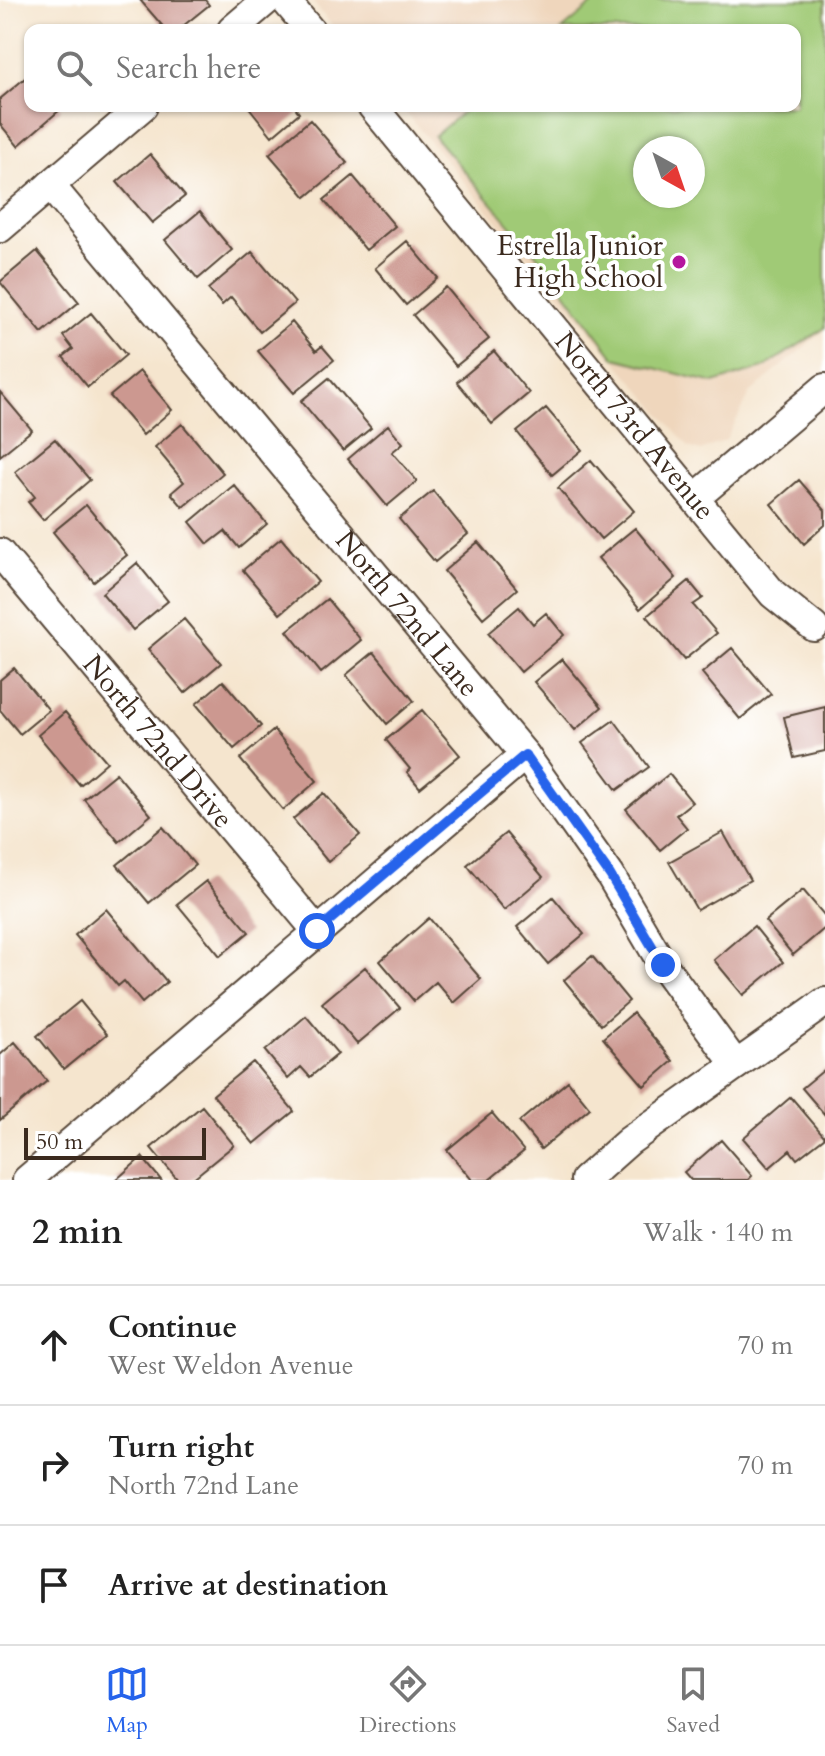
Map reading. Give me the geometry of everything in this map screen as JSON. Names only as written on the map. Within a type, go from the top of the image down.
[{"type":"street","points":[[239,24],[267,0]]},
{"type":"street","points":[[285,0],[305,24]]},
{"type":"street","points":[[0,228],[136,112]]},
{"type":"street","name":"North 73rd Avenue","points":[[377,112],[773,594],[814,627]]},
{"type":"street","name":"North 72nd Lane","points":[[50,185],[525,755],[610,875],[663,965],[736,1065]]},
{"type":"street","points":[[695,498],[825,388]]},
{"type":"street","name":"North 72nd Drive","points":[[0,553],[317,931]]},
{"type":"street","points":[[27,1180],[525,755]]},
{"type":"street","points":[[585,1180],[629,1141],[825,1002]]},
{"type":"shaded area","name":"Estrella Junior High School","points":[[311,0],[825,0],[825,329],[751,392],[726,440],[701,451],[689,447],[405,112],[801,112],[801,24],[331,24]]},
{"type":"green space","name":"Estrella Junior High School","points":[[598,0],[825,0],[825,328],[763,368],[714,383],[615,358],[544,264],[434,136],[463,112],[801,112],[801,24],[569,24]]},
{"type":"building","points":[[140,0],[205,0],[209,5],[185,24],[161,24]]},
{"type":"building","points":[[24,79],[24,112],[58,112],[18,146],[0,124],[0,99]]},
{"type":"building","points":[[253,112],[298,112],[299,113],[272,136]]},
{"type":"building","points":[[310,120],[347,163],[306,197],[269,154]]},
{"type":"building","points":[[150,154],[185,196],[152,223],[117,182]]},
{"type":"building","points":[[353,176],[395,226],[366,250],[324,200]]},
{"type":"building","points":[[200,211],[232,250],[198,279],[165,240]]},
{"type":"building","points":[[407,241],[438,278],[406,305],[375,268]]},
{"type":"building","points":[[37,251],[79,302],[42,333],[0,282]]},
{"type":"building","points":[[252,252],[295,303],[260,332],[231,297],[222,305],[208,289]]},
{"type":"building","points":[[446,287],[489,339],[456,366],[413,315]]},
{"type":"building","points":[[91,313],[126,355],[88,387],[63,357],[73,349],[63,336]]},
{"type":"building","points":[[292,322],[316,351],[322,346],[334,360],[294,393],[258,351]]},
{"type":"building","points":[[494,351],[529,393],[492,424],[457,382]]},
{"type":"building","points":[[140,371],[172,410],[143,435],[110,396]]},
{"type":"building","points":[[329,378],[371,428],[343,451],[301,401]]},
{"type":"building","points":[[0,392],[32,430],[0,456]]},
{"type":"building","points":[[546,408],[582,450],[552,475],[517,432]]},
{"type":"building","points":[[182,424],[223,473],[183,507],[171,493],[184,482],[155,447]]},
{"type":"building","points":[[388,425],[403,443],[392,452],[417,481],[387,506],[348,459]]},
{"type":"building","points":[[55,439],[90,480],[43,520],[28,502],[35,497],[15,472]]},
{"type":"building","points":[[591,460],[634,511],[601,539],[558,488]]},
{"type":"building","points":[[799,480],[825,510],[825,525],[804,544],[771,504]]},
{"type":"building","points":[[234,485],[267,524],[239,548],[225,531],[208,544],[190,522]]},
{"type":"building","points":[[433,491],[468,534],[435,562],[399,519]]},
{"type":"building","points":[[86,505],[127,555],[94,582],[53,532]]},
{"type":"building","points":[[635,528],[676,578],[640,609],[598,558]]},
{"type":"building","points":[[281,538],[318,582],[280,614],[243,570]]},
{"type":"building","points":[[478,542],[517,589],[483,618],[444,571]]},
{"type":"building","points":[[137,563],[168,601],[133,630],[102,593]]},
{"type":"building","points":[[689,581],[703,598],[693,605],[717,633],[684,660],[647,616]]},
{"type":"building","points":[[327,599],[361,640],[321,673],[287,631]]},
{"type":"building","points":[[519,607],[533,624],[546,613],[564,635],[521,672],[488,633]]},
{"type":"building","points":[[184,619],[221,663],[185,693],[148,649]]},
{"type":"building","points":[[732,648],[771,694],[740,719],[702,673]]},
{"type":"building","points":[[374,652],[414,701],[387,724],[346,675]]},
{"type":"building","points":[[562,659],[602,707],[575,730],[534,682]]},
{"type":"building","points":[[14,668],[49,710],[20,734],[0,710],[0,680]]},
{"type":"building","points":[[223,681],[261,726],[234,749],[196,704]]},
{"type":"building","points":[[825,707],[825,751],[794,758],[784,717]]},
{"type":"building","points":[[422,710],[460,755],[420,788],[407,772],[410,769],[386,740]]},
{"type":"building","points":[[65,712],[107,762],[80,785],[38,735]]},
{"type":"building","points":[[614,720],[649,767],[617,790],[582,743]]},
{"type":"building","points":[[274,730],[317,781],[283,810],[240,759]]},
{"type":"building","points":[[116,773],[151,815],[119,842],[84,799]]},
{"type":"building","points":[[669,774],[692,802],[676,815],[687,828],[660,850],[626,809]]},
{"type":"building","points":[[324,793],[360,835],[328,862],[293,819]]},
{"type":"building","points":[[163,827],[195,865],[149,903],[117,865]]},
{"type":"building","points":[[723,832],[750,880],[697,910],[669,862]]},
{"type":"building","points":[[506,833],[543,877],[504,910],[467,865]]},
{"type":"building","points":[[206,881],[249,932],[220,956],[177,904]]},
{"type":"building","points":[[803,890],[825,916],[825,928],[793,955],[765,921]]},
{"type":"building","points":[[553,897],[584,934],[548,964],[517,927]]},
{"type":"building","points":[[106,909],[167,982],[142,1003],[124,981],[118,986],[75,935]]},
{"type":"building","points":[[429,918],[481,979],[454,1003],[436,982],[414,1001],[380,961]]},
{"type":"building","points":[[754,926],[783,962],[743,995],[714,960]]},
{"type":"building","points":[[592,956],[629,1001],[601,1025],[564,980]]},
{"type":"building","points":[[365,967],[400,1008],[357,1044],[322,1003]]},
{"type":"building","points":[[80,1001],[107,1034],[64,1069],[37,1036]]},
{"type":"building","points":[[633,1013],[673,1061],[644,1086],[603,1038]]},
{"type":"building","points":[[306,1016],[338,1054],[310,1077],[301,1067],[288,1079],[265,1051]]},
{"type":"building","points":[[15,1042],[47,1081],[0,1120],[0,1055]]},
{"type":"building","points":[[253,1062],[294,1111],[254,1144],[213,1095]]},
{"type":"building","points":[[825,1069],[825,1115],[802,1088]]},
{"type":"building","points":[[568,1081],[590,1108],[541,1149],[519,1122]]},
{"type":"building","points":[[791,1097],[825,1137],[797,1159],[790,1150],[769,1168],[743,1138]]},
{"type":"building","points":[[202,1106],[234,1145],[191,1180],[178,1180],[151,1148]]},
{"type":"building","points":[[492,1113],[524,1151],[489,1180],[472,1180],[447,1150]]},
{"type":"building","points":[[721,1140],[752,1176],[748,1180],[691,1180],[684,1172]]},
{"type":"building","points":[[142,1157],[161,1180],[116,1180]]},
{"type":"place","name":"Estrella Junior High School","points":[[679,262]]},
{"type":"route","points":[[317,931],[525,755],[610,875],[663,965]]}]
